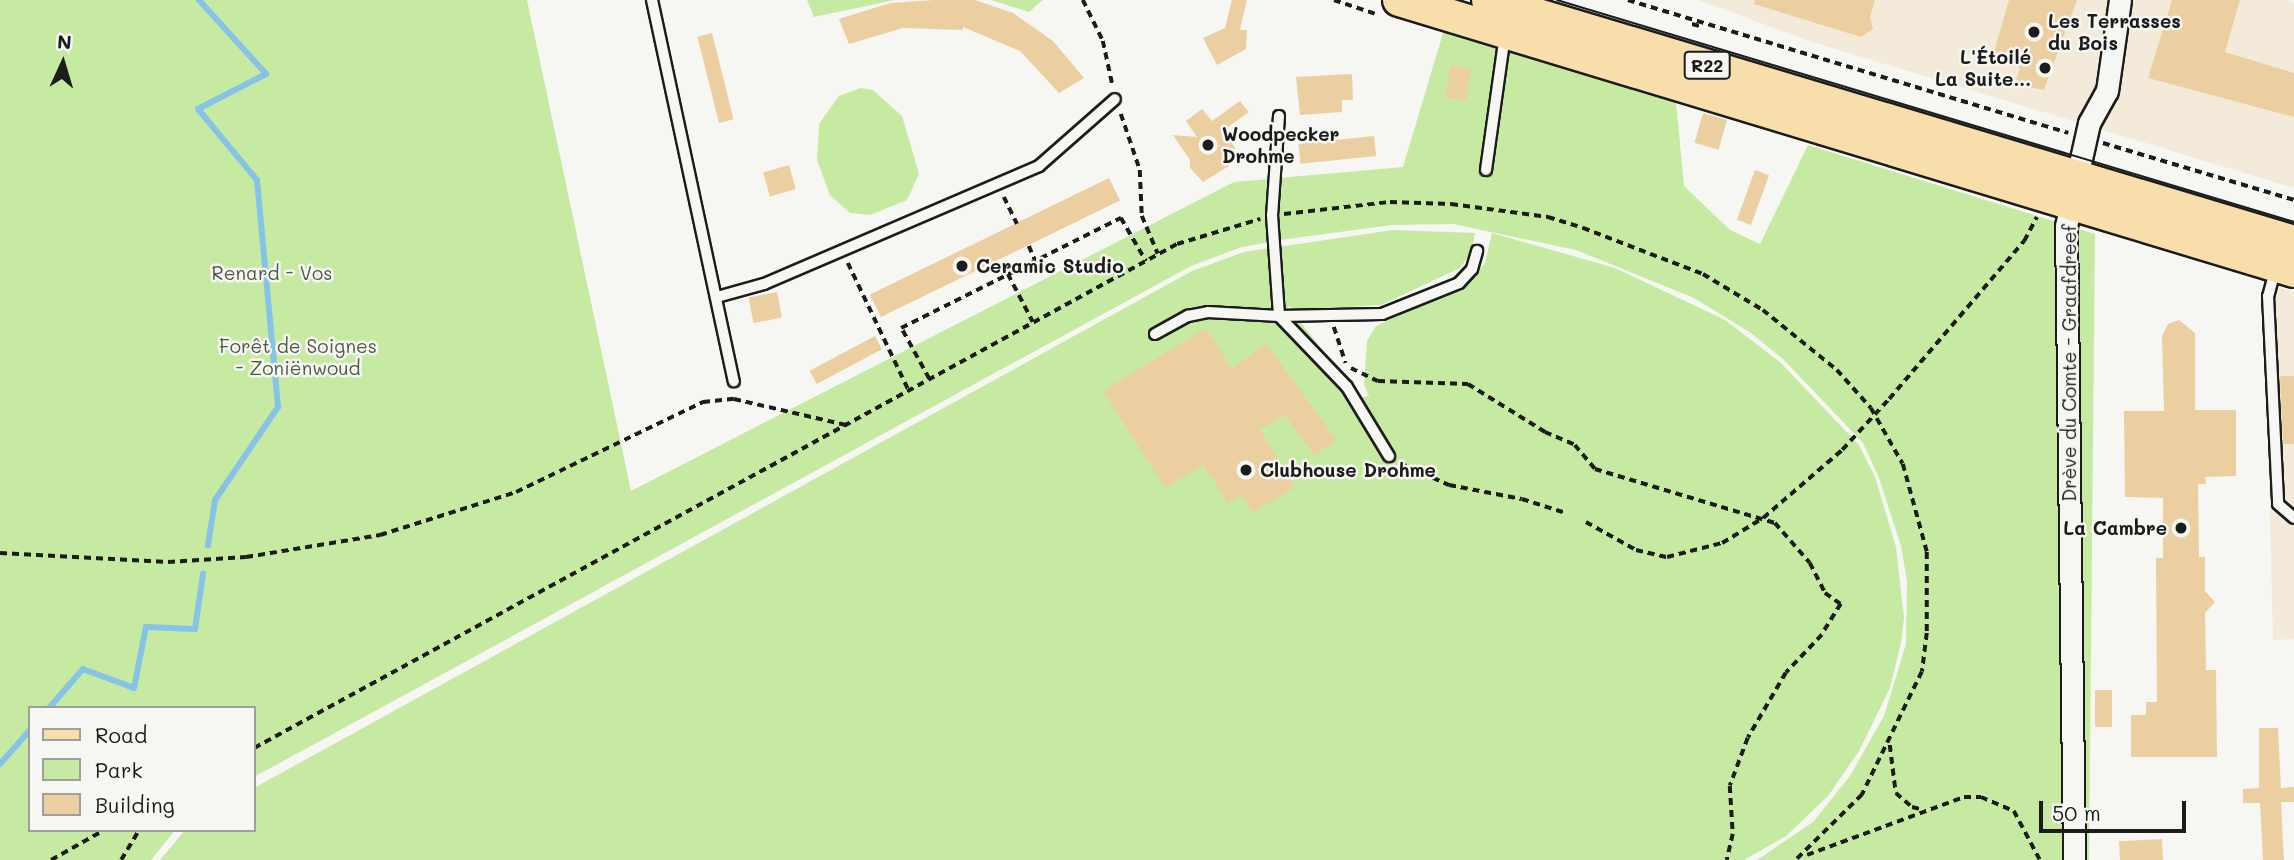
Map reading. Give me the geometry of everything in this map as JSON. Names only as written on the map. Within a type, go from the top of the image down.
[{"type":"main road","name":"R22","points":[[1399,0],[1439,6],[1505,34],[2074,190]]},
{"type":"main road","name":"R22","points":[[1488,0],[2288,259]]},
{"type":"street","name":"Drève du Comte - Graafdreef","points":[[2074,860],[2066,240],[2089,124],[2107,91],[2120,0]]},
{"type":"lane","points":[[652,0],[734,381]]},
{"type":"lane","points":[[1486,170],[1505,34]]},
{"type":"lane","points":[[717,297],[764,284],[1039,166],[1115,99]]},
{"type":"lane","points":[[1279,116],[1272,215],[1279,316],[1347,387],[1389,456]]},
{"type":"lane","points":[[1155,334],[1188,316],[1209,312],[1279,316],[1382,314],[1459,283],[1472,269],[1477,251]]},
{"type":"lane","points":[[2288,259],[2268,296],[2278,504],[2294,518]]},
{"type":"path","points":[[1083,0],[1103,41],[1115,99],[1140,170],[1142,216],[1158,255]]},
{"type":"path","points":[[1628,0],[2028,121]]},
{"type":"path","points":[[1692,24],[1703,28]]},
{"type":"path","points":[[2113,146],[2294,200]]},
{"type":"path","points":[[998,184],[1017,224]]},
{"type":"path","points":[[256,747],[1158,255],[1212,232],[1272,215],[1390,202],[1451,204],[1548,217],[1703,274],[1763,310],[1837,370],[1875,415],[1903,464],[1927,552],[1927,633],[1922,672],[1890,743],[1862,795],[1805,855]]},
{"type":"path","points":[[1586,522],[1636,550],[1667,557],[1722,543],[1763,518],[1842,450],[1875,415],[2024,242],[2040,212]]},
{"type":"path","points":[[929,380],[901,328],[1121,218],[1146,261]]},
{"type":"path","points":[[1029,246],[1036,260]]},
{"type":"path","points":[[843,250],[909,391]]},
{"type":"path","points":[[1009,274],[1034,323]]},
{"type":"path","points":[[1329,315],[1346,366],[1378,381],[1468,384],[1545,432],[1575,445],[1595,469],[1717,508],[1763,518],[1781,528],[1810,563],[1825,593],[1841,604],[1822,635],[1780,681],[1748,738],[1730,786],[1733,834],[1727,860]]},
{"type":"path","points":[[0,553],[168,562],[246,557],[380,535],[516,492],[686,409],[721,399],[846,425]]},
{"type":"path","points":[[1389,456],[1409,470],[1449,485],[1522,499],[1566,513]]},
{"type":"path","points":[[1890,743],[1896,793],[1912,807],[1926,810]]},
{"type":"path","points":[[1796,860],[1964,797],[1999,802],[2025,824],[2039,860]]},
{"type":"path","points":[[51,860],[100,832]]},
{"type":"path","points":[[121,860],[138,832]]},
{"type":"shaded area","points":[[1699,0],[2289,0],[2294,4],[2294,188],[1809,41]]},
{"type":"shaded area","points":[[2264,283],[2294,292],[2294,639],[2273,640]]},
{"type":"green space","name":"Forêt de Soignes - Zoniënwoud","points":[[0,0],[527,0],[631,491],[1234,182],[1403,167],[1444,30],[1676,102],[1684,186],[1730,230],[1760,244],[1808,145],[2095,234],[2089,860],[1757,860],[1813,822],[1850,776],[1884,716],[1906,644],[1907,581],[1901,546],[1879,478],[1863,443],[1784,360],[1751,333],[1694,298],[1576,250],[1453,224],[1392,225],[1280,240],[1242,247],[1191,266],[256,776],[256,706],[28,706],[28,832],[173,832],[151,860],[0,860]]},
{"type":"green space","points":[[807,0],[895,0],[814,17]]},
{"type":"green space","points":[[991,0],[1043,0],[1029,12]]},
{"type":"green space","points":[[861,88],[873,90],[902,116],[919,174],[907,200],[870,215],[850,213],[830,195],[817,160],[819,124],[839,96]]},
{"type":"green space","points":[[1393,230],[1475,233],[1472,251],[1460,268],[1381,305],[1297,310],[1288,306],[1289,316],[1299,320],[1360,398],[1369,396],[1364,385],[1367,341],[1376,326],[1466,284],[1485,263],[1492,233],[1615,268],[1725,320],[1781,363],[1859,445],[1875,477],[1896,547],[1904,618],[1890,688],[1859,751],[1828,796],[1786,836],[1744,860],[160,860],[183,832],[256,832],[256,787],[1192,271],[1244,252]]},
{"type":"building","points":[[975,0],[1013,13],[1053,41],[1084,78],[1059,93],[1020,51],[963,27],[963,30],[903,28],[849,44],[839,19],[890,3]]},
{"type":"building","points":[[1232,0],[1247,0],[1240,30],[1247,30],[1246,49],[1217,65],[1203,38],[1225,28]]},
{"type":"building","points":[[1755,0],[1875,0],[1870,17],[1873,29],[1861,37],[1754,4]]},
{"type":"building","name":"Les Terrasses du Bois","points":[[2009,0],[2077,0],[2044,90],[2015,84],[2020,68],[1992,59]]},
{"type":"building","points":[[2172,0],[2240,0],[2225,52],[2294,73],[2294,117],[2148,78]]},
{"type":"building","points":[[712,33],[734,119],[719,123],[697,37]]},
{"type":"building","points":[[1450,66],[1471,69],[1466,101],[1446,98]]},
{"type":"building","points":[[1352,74],[1353,100],[1342,100],[1342,112],[1300,115],[1296,77]]},
{"type":"building","points":[[1240,101],[1249,112],[1224,130],[1235,148],[1229,166],[1203,182],[1190,168],[1190,160],[1173,135],[1197,137],[1186,121],[1202,109],[1212,121]]},
{"type":"building","points":[[1703,113],[1727,120],[1718,150],[1694,143]]},
{"type":"building","points":[[1374,136],[1376,156],[1301,164],[1298,144]]},
{"type":"building","points":[[789,165],[796,189],[770,196],[763,172]]},
{"type":"building","points":[[1755,170],[1769,175],[1751,225],[1737,220]]},
{"type":"building","points":[[1109,178],[1120,200],[881,317],[870,295]]},
{"type":"building","points":[[777,292],[782,318],[753,323],[749,298]]},
{"type":"building","name":"La Cambre","points":[[2179,320],[2195,333],[2195,410],[2236,410],[2236,476],[2205,477],[2206,484],[2198,484],[2199,557],[2205,557],[2205,591],[2215,602],[2205,613],[2206,670],[2216,670],[2217,757],[2131,757],[2131,715],[2146,715],[2146,702],[2157,702],[2156,558],[2163,558],[2163,498],[2125,497],[2124,411],[2164,411],[2162,336],[2168,324]]},
{"type":"building","points":[[1206,328],[1232,369],[1266,343],[1336,440],[1314,455],[1285,415],[1260,430],[1295,487],[1252,513],[1241,495],[1228,504],[1204,465],[1165,488],[1103,391]]},
{"type":"building","points":[[875,336],[882,349],[817,384],[810,371]]},
{"type":"building","points":[[2280,376],[2294,376],[2294,444],[2283,444]]},
{"type":"building","points":[[2095,690],[2112,690],[2112,727],[2095,727]]},
{"type":"building","points":[[2259,728],[2278,728],[2281,788],[2294,787],[2294,802],[2281,802],[2284,860],[2263,860],[2260,803],[2243,803],[2243,789],[2259,788]]},
{"type":"building","points":[[2162,839],[2163,860],[2120,860],[2119,841]]},
{"type":"waterway","points":[[199,0],[266,74],[198,109],[257,180],[278,407],[215,500],[208,545]]},
{"type":"waterway","points":[[51,706],[83,669],[134,688],[146,627],[195,629],[203,574]]},
{"type":"waterway","points":[[0,764],[28,732]]},
{"type":"tram line","points":[[1557,0],[2294,222]]},
{"type":"place","name":"Les Terrasses du Bois","points":[[2034,32]]},
{"type":"place","name":"L'Étoilé La Suite...","points":[[2045,68]]},
{"type":"place","name":"Woodpecker Drohme","points":[[1208,145]]},
{"type":"place","name":"Ceramic Studio","points":[[962,266]]},
{"type":"place","name":"Clubhouse Drohme","points":[[1246,470]]},
{"type":"place","name":"La Cambre","points":[[2181,528]]},
{"type":"park label","name":"Renard - Vos","points":[[272,273]]}]
